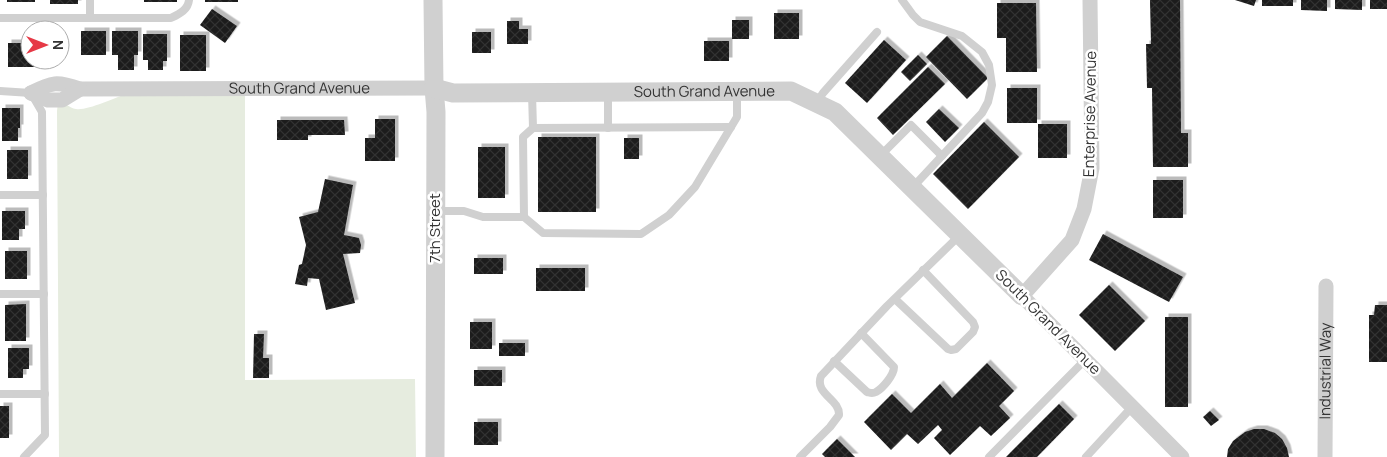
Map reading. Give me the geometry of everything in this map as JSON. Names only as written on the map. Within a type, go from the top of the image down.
[{"type":"street","name":"7th Street","points":[[433,0],[436,112],[435,457]]},
{"type":"street","name":"Enterprise Avenue","points":[[1022,296],[1072,240],[1084,208],[1092,168],[1090,0]]},
{"type":"street","name":"South Grand Avenue","points":[[31,93],[49,84],[65,84],[80,89],[434,88],[453,93],[791,91],[835,112],[1182,457]]},
{"type":"street","name":"Industrial Way","points":[[1325,457],[1326,286]]},
{"type":"lane","points":[[90,0],[90,18]]},
{"type":"lane","points":[[0,18],[171,18],[182,13],[189,0]]},
{"type":"lane","points":[[902,0],[920,22],[962,36],[982,52],[989,65],[992,85],[988,102],[982,113],[912,188]]},
{"type":"lane","points":[[816,103],[877,32]]},
{"type":"lane","points":[[0,91],[31,93],[42,112],[45,435],[25,457]]},
{"type":"lane","points":[[608,92],[608,128]]},
{"type":"lane","points":[[435,211],[464,211],[483,217],[524,217],[543,234],[641,234],[669,215],[695,188],[737,117],[737,92]]},
{"type":"lane","points":[[532,93],[533,128]]},
{"type":"lane","points":[[880,156],[911,125],[942,156]]},
{"type":"lane","points":[[524,217],[524,137],[533,128],[731,127]]},
{"type":"lane","points":[[0,195],[43,195]]},
{"type":"lane","points":[[800,457],[839,415],[839,408],[822,391],[819,382],[821,376],[861,333],[960,235]]},
{"type":"lane","points":[[895,299],[948,349],[958,348],[973,332],[975,327],[973,322],[924,270]]},
{"type":"lane","points":[[0,294],[44,294]]},
{"type":"lane","points":[[834,361],[867,392],[872,393],[878,390],[893,375],[894,367],[861,333]]},
{"type":"lane","points":[[989,457],[1085,360]]},
{"type":"lane","points":[[0,394],[45,394]]},
{"type":"lane","points":[[1086,457],[1132,407]]},
{"type":"shaded area","points":[[126,94],[245,95],[245,380],[415,379],[416,457],[59,457],[58,102],[81,109]]},
{"type":"building","points":[[7,0],[35,0],[35,2],[7,2]]},
{"type":"building","points":[[50,0],[78,0],[78,4],[50,4]]},
{"type":"building","points":[[144,0],[177,0],[177,2],[144,2]]},
{"type":"building","points":[[205,0],[238,0],[238,2],[205,2]]},
{"type":"building","points":[[1150,0],[1180,0],[1181,133],[1188,133],[1188,167],[1153,167],[1152,88],[1147,88],[1146,44],[1151,44]]},
{"type":"building","points":[[1235,0],[1256,0],[1254,6]]},
{"type":"building","points":[[1262,0],[1293,0],[1293,6],[1262,6]]},
{"type":"building","points":[[1301,0],[1327,0],[1327,11],[1301,10]]},
{"type":"building","points":[[1335,0],[1362,0],[1362,10],[1335,9]]},
{"type":"building","points":[[1370,0],[1387,0],[1387,9],[1370,9]]},
{"type":"building","points":[[997,3],[1036,3],[1037,72],[1006,72],[1006,38],[997,38]]},
{"type":"building","points":[[212,9],[237,26],[225,43],[200,25]]},
{"type":"building","points":[[774,13],[799,13],[799,39],[774,39]]},
{"type":"building","points":[[732,20],[749,20],[749,39],[732,39]]},
{"type":"building","points":[[507,21],[519,21],[519,29],[528,29],[528,44],[507,44]]},
{"type":"building","points":[[81,31],[106,31],[106,55],[81,55]]},
{"type":"building","points":[[112,31],[138,31],[138,55],[134,55],[134,70],[118,70],[118,55],[112,55]]},
{"type":"building","points":[[472,32],[491,32],[491,53],[472,53]]},
{"type":"building","points":[[143,34],[167,34],[167,61],[163,61],[163,70],[148,70],[148,60],[143,60]]},
{"type":"building","points":[[180,35],[206,35],[206,71],[180,71]]},
{"type":"building","points":[[947,36],[988,78],[967,99],[926,57]]},
{"type":"building","points":[[884,40],[906,60],[867,103],[845,83]]},
{"type":"building","points":[[704,41],[729,41],[729,61],[704,61]]},
{"type":"building","points":[[8,43],[20,43],[20,67],[8,67]]},
{"type":"building","points":[[918,55],[927,64],[910,81],[901,72]]},
{"type":"building","points":[[928,67],[945,84],[893,135],[877,118]]},
{"type":"building","points":[[1007,88],[1037,88],[1037,123],[1007,123]]},
{"type":"building","points":[[2,108],[20,108],[18,141],[2,141]]},
{"type":"building","points":[[939,109],[959,128],[945,142],[926,122]]},
{"type":"building","points":[[375,119],[395,119],[395,161],[365,161],[365,138],[375,138]]},
{"type":"building","points":[[277,120],[344,120],[345,135],[308,135],[308,140],[277,140]]},
{"type":"building","points":[[984,122],[1019,157],[968,209],[933,174]]},
{"type":"building","points":[[1038,124],[1067,124],[1067,158],[1038,158]]},
{"type":"building","points":[[538,137],[596,137],[596,212],[538,212]]},
{"type":"building","points":[[624,138],[639,138],[639,159],[624,159]]},
{"type":"building","points":[[478,147],[505,147],[505,198],[478,198]]},
{"type":"building","points":[[7,150],[28,150],[28,179],[7,179]]},
{"type":"building","points":[[325,179],[353,185],[344,235],[359,238],[361,245],[360,253],[343,254],[355,303],[326,310],[319,279],[308,278],[307,286],[295,284],[306,245],[299,217],[318,212]]},
{"type":"building","points":[[1153,180],[1183,180],[1183,218],[1153,218]]},
{"type":"building","points":[[2,211],[25,211],[25,229],[19,229],[19,240],[2,240]]},
{"type":"building","points":[[1103,234],[1183,277],[1169,302],[1089,260]]},
{"type":"building","points":[[5,251],[27,251],[27,279],[5,279]]},
{"type":"building","points":[[474,258],[503,258],[503,274],[474,274]]},
{"type":"building","points":[[536,268],[585,268],[585,291],[536,291]]},
{"type":"building","points":[[1109,285],[1145,321],[1115,351],[1079,315]]},
{"type":"building","points":[[26,304],[26,341],[5,341],[5,305]]},
{"type":"building","points":[[1375,305],[1387,305],[1387,362],[1369,362],[1369,315],[1374,315]]},
{"type":"building","points":[[1165,317],[1188,317],[1188,407],[1165,407]]},
{"type":"building","points":[[470,322],[492,322],[492,349],[470,349]]},
{"type":"building","points":[[254,334],[264,334],[263,358],[269,358],[269,378],[253,378]]},
{"type":"building","points":[[499,343],[525,343],[525,356],[499,356]]},
{"type":"building","points":[[8,348],[29,348],[29,369],[23,369],[23,378],[8,378]]},
{"type":"building","points":[[987,363],[1014,391],[999,406],[1010,418],[991,436],[980,426],[950,455],[934,438],[942,430],[938,425],[918,444],[907,434],[891,450],[864,422],[892,394],[911,413],[940,384],[952,398]]},
{"type":"building","points":[[474,370],[502,370],[502,386],[474,386]]},
{"type":"building","points":[[1059,404],[1074,419],[1037,457],[1006,457]]},
{"type":"building","points":[[0,406],[9,406],[9,438],[0,438]]},
{"type":"building","points":[[1210,411],[1219,420],[1211,426],[1203,417]]},
{"type":"building","points":[[474,422],[498,422],[498,445],[474,445]]},
{"type":"building","points":[[1254,429],[1264,429],[1275,433],[1282,439],[1289,457],[1227,457],[1228,449],[1233,441],[1245,432]]},
{"type":"building","points":[[837,439],[855,457],[825,457],[822,454]]}]
